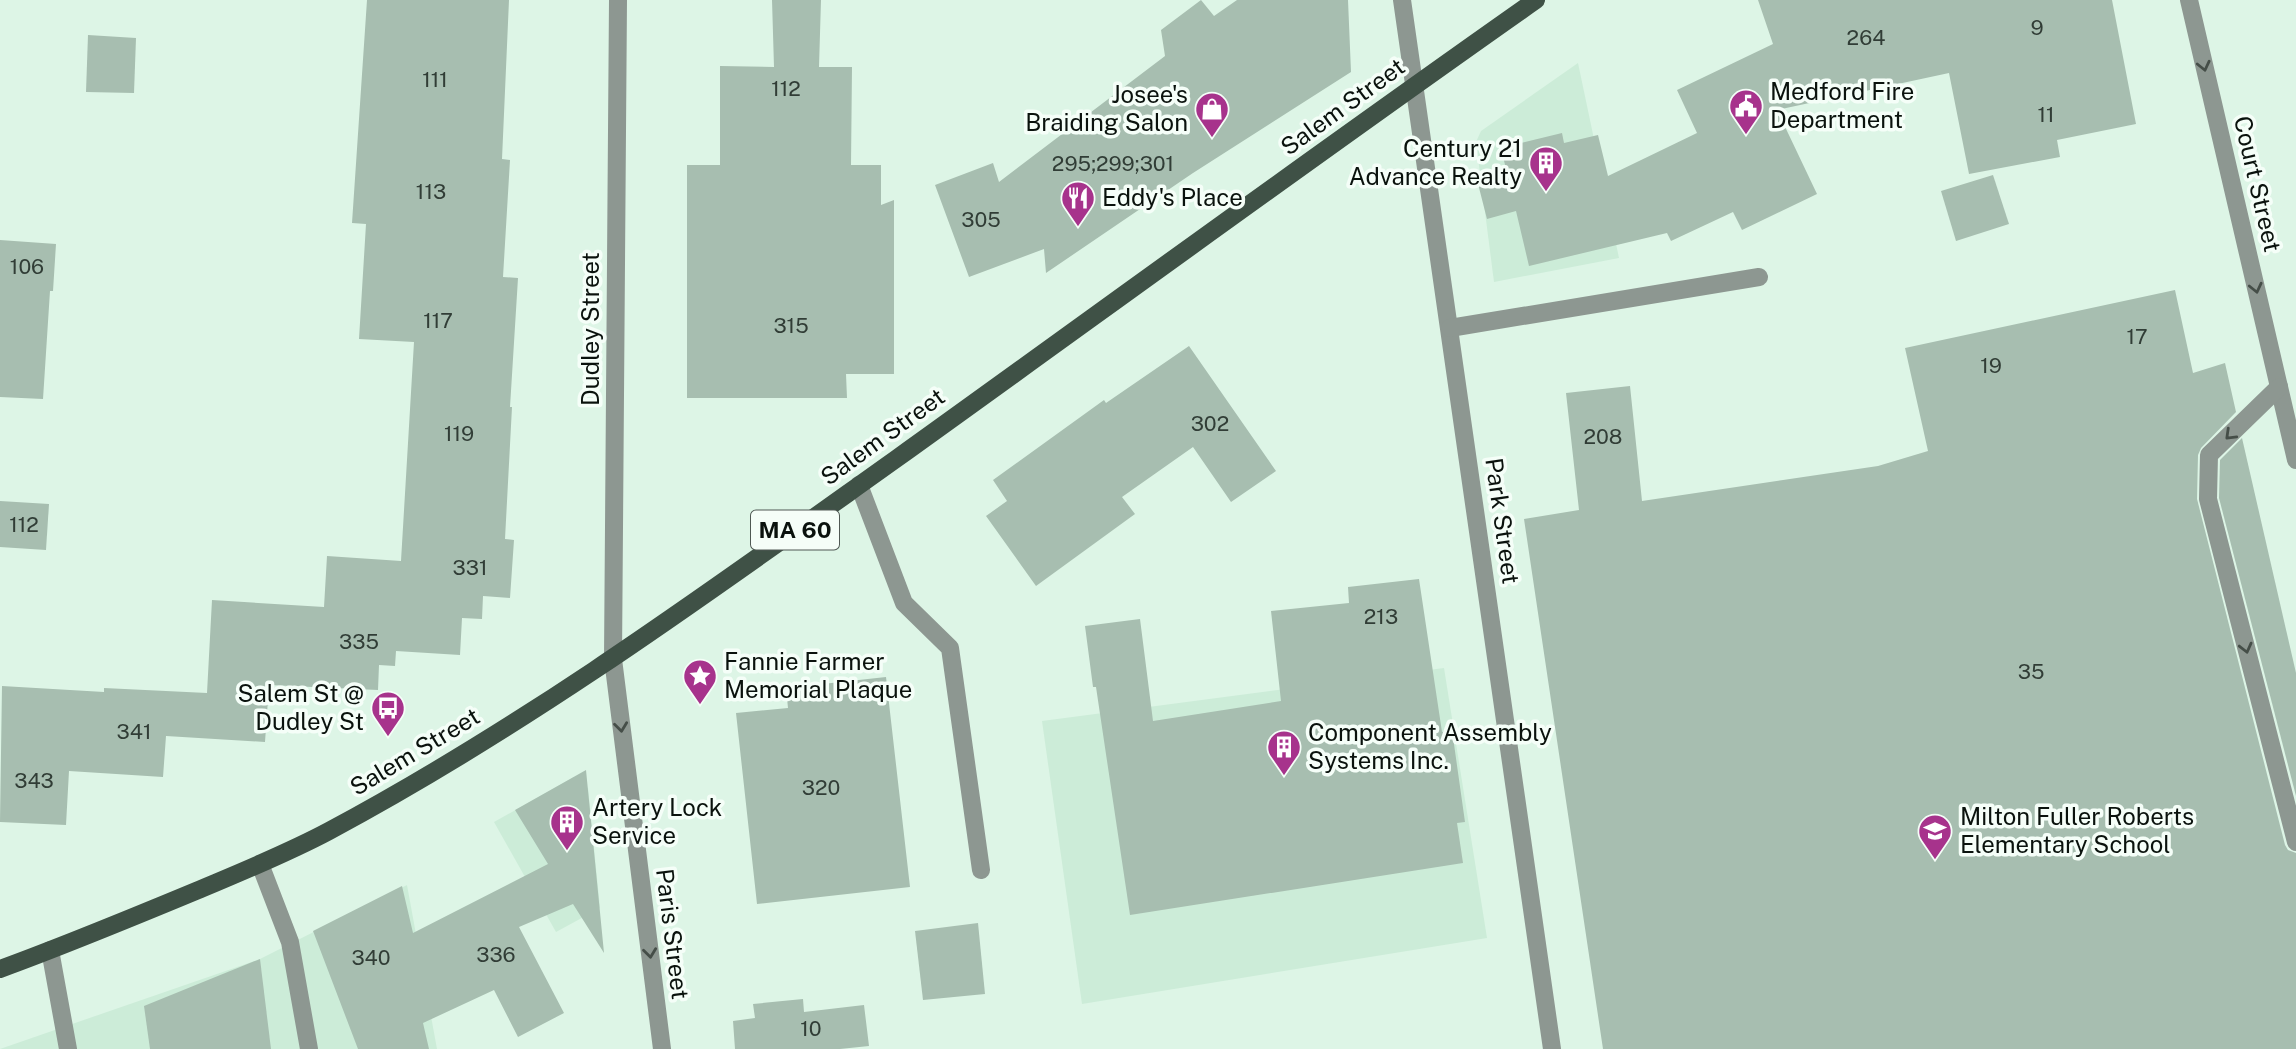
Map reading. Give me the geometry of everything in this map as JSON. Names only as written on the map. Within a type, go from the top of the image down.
[{"type":"main road","name":"Salem Street","points":[[0,969],[260,864],[325,833],[414,784],[612,659],[1536,0]]},
{"type":"street","name":"Dudley Street","points":[[612,659],[618,0]]},
{"type":"street","name":"Park Street","points":[[1402,0],[1552,1049]]},
{"type":"street","name":"Court Street","points":[[2189,0],[2296,460]]},
{"type":"street","points":[[1450,328],[1759,277]]},
{"type":"street","points":[[2279,387],[2209,455],[2208,499],[2296,842]]},
{"type":"street","points":[[859,485],[904,603],[950,648],[981,870]]},
{"type":"street","name":"Paris Street","points":[[612,659],[662,1049]]},
{"type":"street","points":[[260,864],[290,942],[309,1049]]},
{"type":"street","points":[[50,950],[68,1049]]},
{"type":"shaded area","points":[[1578,63],[1619,258],[1494,282],[1476,142],[1481,131]]},
{"type":"shaded area","points":[[1444,668],[1487,938],[1082,1004],[1042,721]]},
{"type":"shaded area","name":"Artery Lock Service","points":[[574,777],[588,788],[600,908],[556,932],[494,822]]},
{"type":"shaded area","points":[[407,885],[437,1049],[0,1049],[260,959]]},
{"type":"building","points":[[367,0],[509,0],[502,159],[510,160],[503,277],[518,278],[505,539],[514,540],[510,598],[483,596],[482,619],[462,618],[460,655],[396,651],[395,666],[379,665],[378,690],[269,685],[265,742],[166,736],[163,777],[69,771],[66,825],[0,822],[2,686],[104,692],[104,688],[207,693],[212,600],[324,607],[327,556],[401,561],[414,342],[359,339],[366,224],[352,223]]},
{"type":"building","points":[[772,0],[821,0],[819,67],[852,67],[851,165],[881,165],[881,205],[894,200],[894,374],[846,374],[847,398],[687,398],[687,165],[720,165],[720,66],[774,67]]},
{"type":"building","points":[[1201,0],[1214,16],[1237,0],[1348,0],[1351,72],[1193,173],[1046,273],[1044,249],[969,277],[935,185],[993,163],[999,182],[1165,56],[1161,30]]},
{"type":"building","points":[[1758,0],[2112,0],[2136,124],[2057,140],[2060,157],[1969,174],[1949,73],[1777,110],[1817,194],[1742,230],[1733,212],[1671,241],[1667,233],[1529,266],[1516,211],[1487,219],[1476,176],[1506,169],[1501,148],[1562,133],[1564,143],[1598,135],[1608,176],[1697,133],[1677,90],[1773,44]]},
{"type":"building","points":[[88,35],[136,38],[134,93],[86,92]]},
{"type":"building","points":[[1993,175],[2009,224],[1956,241],[1941,191]]},
{"type":"building","points":[[0,240],[56,244],[43,399],[0,397]]},
{"type":"building","name":"Milton Fuller Roberts Elementary School","points":[[2175,290],[2193,373],[2225,363],[2236,412],[2201,448],[2198,455],[2197,499],[2285,845],[2288,850],[2296,853],[2296,1049],[1603,1049],[1524,519],[1579,510],[1566,393],[1630,386],[1642,501],[1878,466],[1928,451],[1905,348]]},
{"type":"building","points":[[1189,346],[1276,471],[1231,502],[1193,447],[1122,497],[1135,514],[1036,586],[986,516],[1007,501],[993,480],[1104,400],[1106,403]]},
{"type":"building","points":[[2242,438],[2296,673],[2296,796],[2219,498],[2220,460]]},
{"type":"building","points":[[0,501],[49,504],[46,550],[0,547]]},
{"type":"building","name":"Component Assembly Systems Inc.","points":[[1419,579],[1442,732],[1452,730],[1465,822],[1457,823],[1463,863],[1130,915],[1085,626],[1140,619],[1153,721],[1281,701],[1271,611],[1349,603],[1348,587]]},
{"type":"building","points":[[886,677],[910,887],[757,904],[736,713],[788,708],[786,688]]},
{"type":"building","points":[[586,770],[604,953],[573,904],[519,927],[564,1013],[518,1037],[494,990],[423,1023],[429,1049],[358,1049],[313,931],[402,886],[413,933],[548,864],[515,810]]},
{"type":"building","points":[[978,923],[985,994],[923,1000],[915,931]]},
{"type":"building","points":[[260,959],[271,1049],[150,1049],[144,1006]]},
{"type":"building","points":[[803,999],[804,1012],[864,1005],[869,1046],[840,1049],[735,1049],[733,1021],[755,1018],[753,1004]]},
{"type":"place","name":"Medford Fire Department","points":[[1746,136]]},
{"type":"place","name":"Josee's Braiding Salon","points":[[1212,139]]},
{"type":"place","name":"Century 21 Advance Realty","points":[[1546,193]]},
{"type":"place","name":"Eddy's Place","points":[[1078,228]]},
{"type":"place","name":"Fannie Farmer Memorial Plaque","points":[[700,706]]},
{"type":"place","name":"Salem St @ Dudley St","points":[[388,738]]},
{"type":"place","name":"Component Assembly Systems Inc.","points":[[1284,777]]},
{"type":"place","name":"Artery Lock Service","points":[[567,852]]},
{"type":"place","name":"Milton Fuller Roberts Elementary School","points":[[1935,861]]}]
